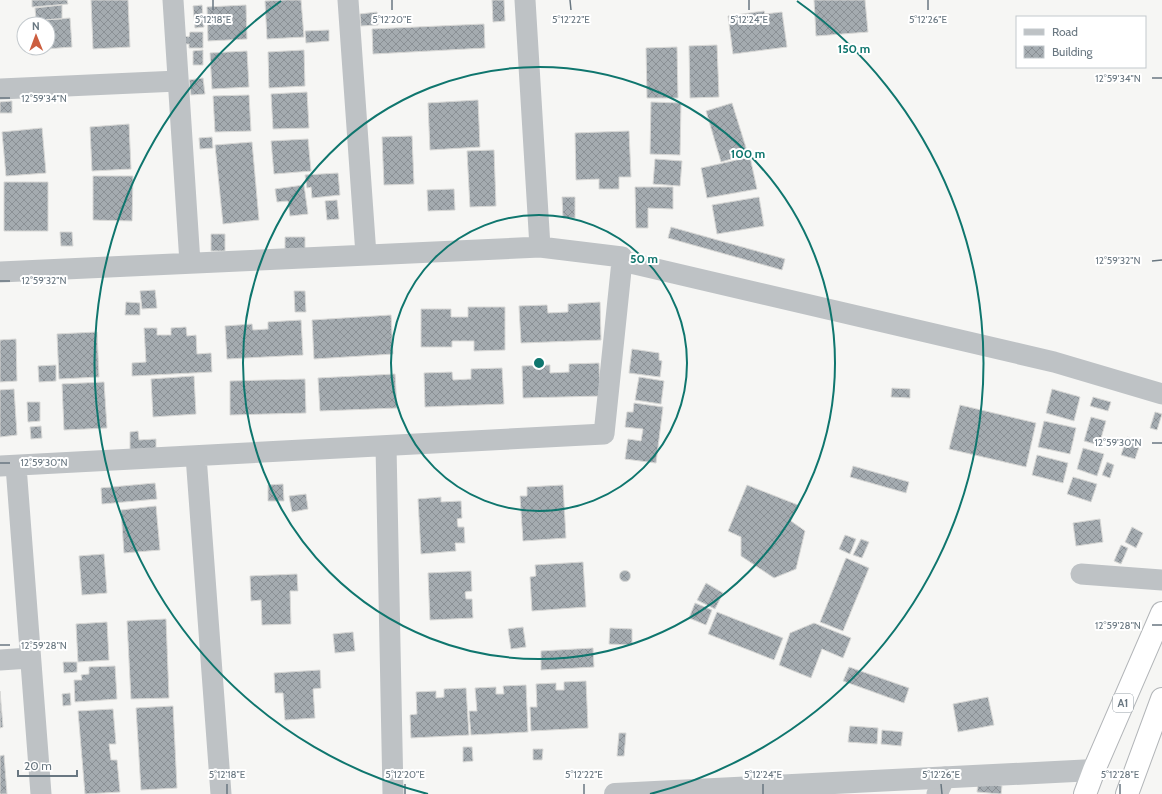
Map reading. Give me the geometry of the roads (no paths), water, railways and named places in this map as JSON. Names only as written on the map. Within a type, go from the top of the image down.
[{"type":"highway","name":"A1","points":[[1085,794],[1162,613]]},
{"type":"highway","points":[[1127,794],[1162,699]]},
{"type":"street","points":[[173,0],[190,263]]},
{"type":"street","points":[[348,0],[366,255]]},
{"type":"street","points":[[525,0],[540,247]]},
{"type":"street","points":[[0,89],[178,81]]},
{"type":"street","points":[[0,272],[540,247],[622,257],[604,434],[8,466],[30,658],[41,794]]},
{"type":"street","points":[[622,261],[1054,362],[1162,394]]},
{"type":"street","points":[[386,446],[393,794]]},
{"type":"street","points":[[196,456],[221,794]]},
{"type":"street","points":[[1081,574],[1162,580]]},
{"type":"street","points":[[0,660],[30,658]]},
{"type":"street","points":[[615,794],[941,785],[1094,770]]}]
